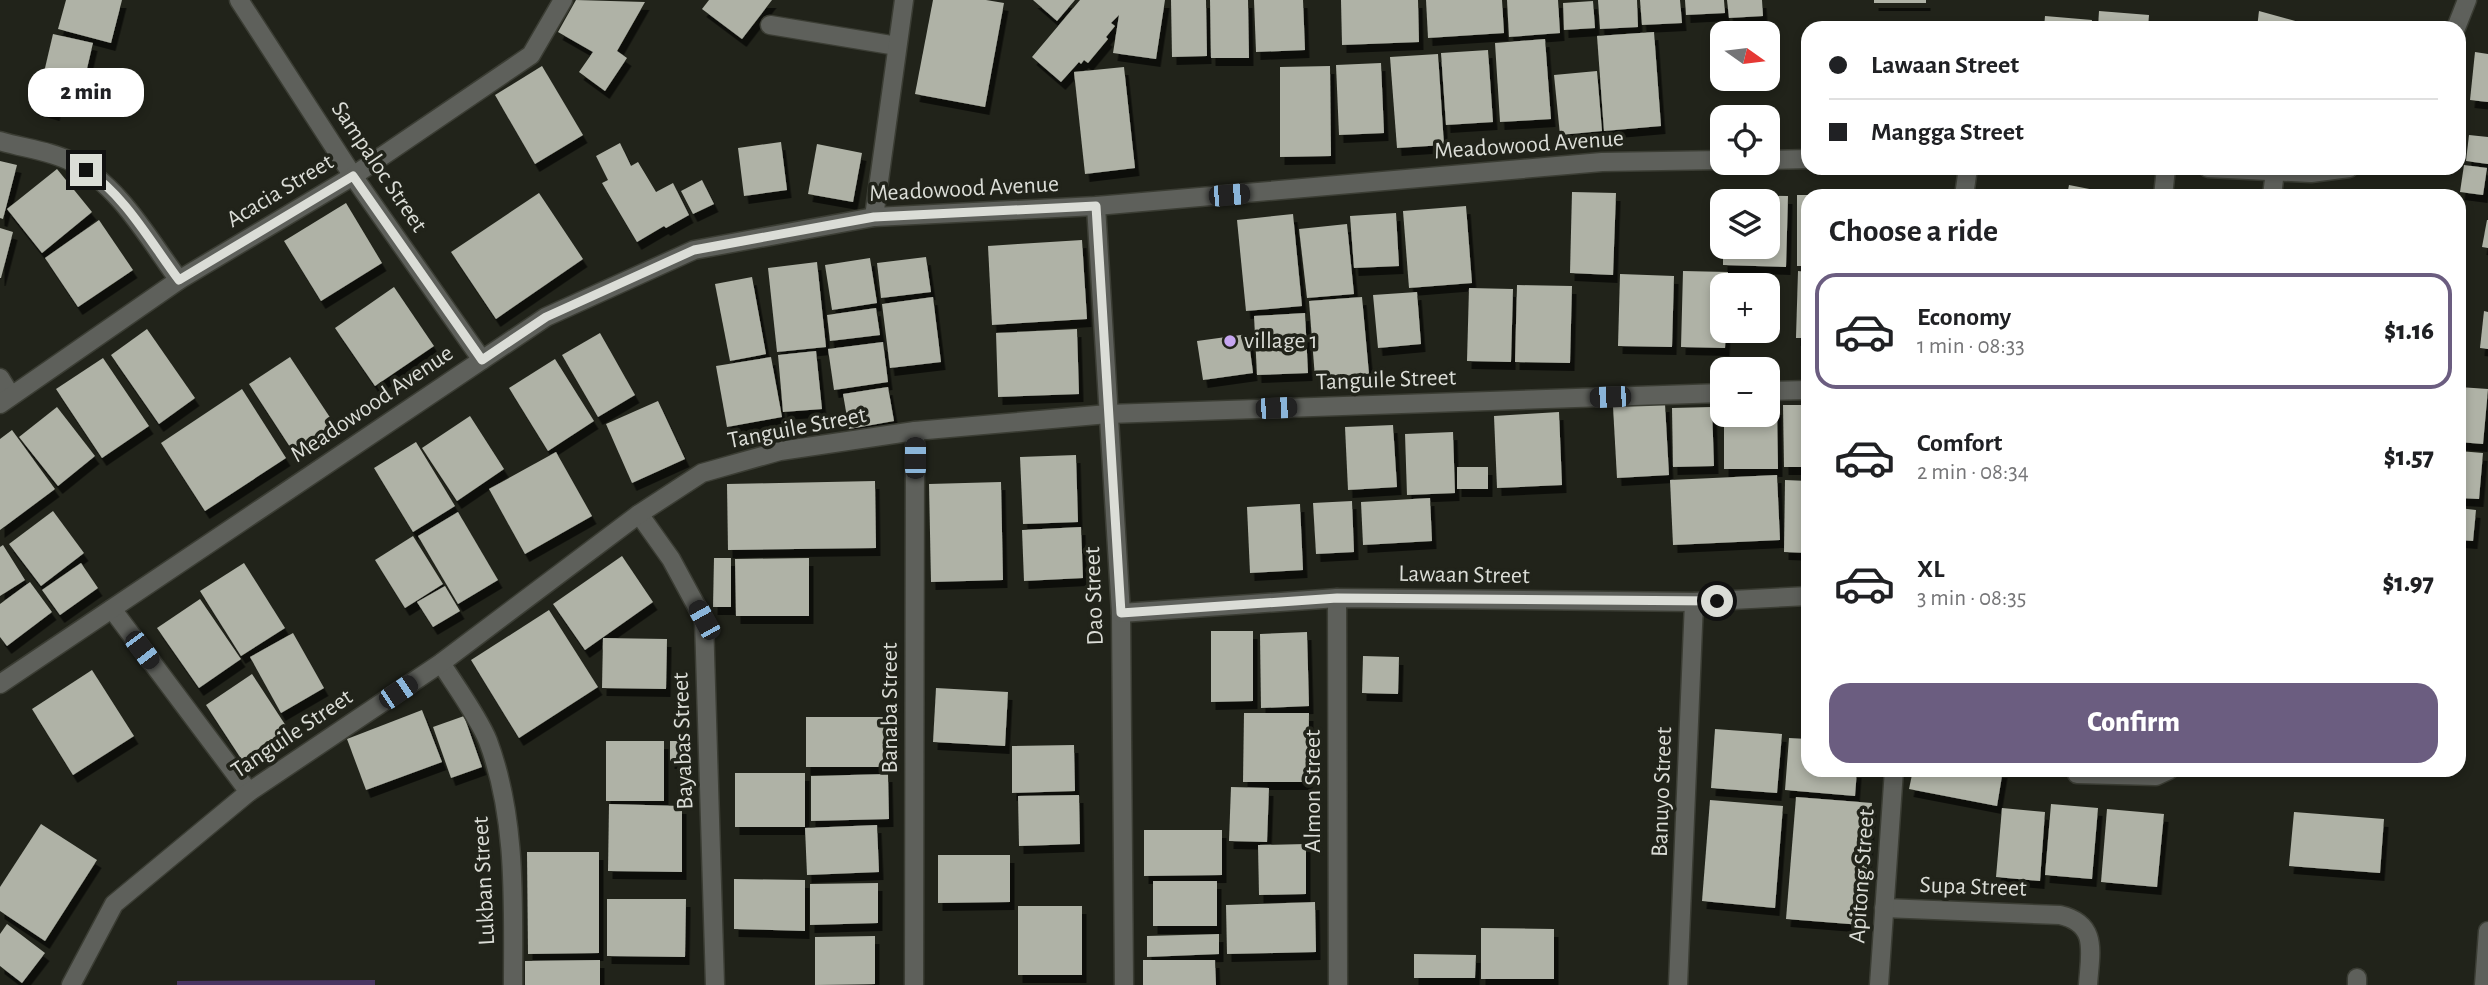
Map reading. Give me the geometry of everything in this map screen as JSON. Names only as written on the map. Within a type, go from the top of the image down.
[{"type":"street","name":"Sampaloc Street","points":[[239,0],[353,176],[482,360]]},
{"type":"street","name":"Acacia Street","points":[[5,400],[179,280],[353,176],[531,55],[563,0]]},
{"type":"street","points":[[874,217],[904,0]]},
{"type":"street","points":[[2459,21],[2467,0]]},
{"type":"street","points":[[770,25],[897,46]]},
{"type":"street","points":[[0,142],[72,161],[100,179],[124,206],[179,280]]},
{"type":"street","points":[[1780,160],[1801,159]]},
{"type":"street","name":"Meadowood Avenue","points":[[0,684],[546,317],[694,250],[874,217],[1096,206],[1602,162],[1710,160]]},
{"type":"street","name":"Dao Street","points":[[1096,206],[1121,613],[1124,985]]},
{"type":"street","points":[[0,378],[5,400]]},
{"type":"street","points":[[1780,391],[1801,390]]},
{"type":"street","name":"Tanguile Street","points":[[71,985],[114,904],[249,792],[441,663],[639,514],[702,473],[780,451],[915,431],[1108,414],[1710,393]]},
{"type":"street","name":"Banaba Street","points":[[914,985],[915,431]]},
{"type":"street","name":"Bayabas Street","points":[[639,514],[671,559],[704,620],[715,985]]},
{"type":"street","name":"Lawaan Street","points":[[1121,613],[1337,598],[1694,602],[1801,596]]},
{"type":"street","name":"Almon Street","points":[[1337,598],[1338,985]]},
{"type":"street","name":"Banuyo Street","points":[[1678,985],[1694,602]]},
{"type":"street","points":[[111,609],[249,792]]},
{"type":"street","name":"Lukban Street","points":[[441,663],[487,740],[508,813],[513,985]]},
{"type":"street","name":"Apitong Street","points":[[1880,985],[1893,777]]},
{"type":"street","name":"Supa Street","points":[[1884,908],[2060,915],[2073,918],[2083,925],[2089,937],[2091,950],[2088,985]]},
{"type":"street","points":[[2483,985],[2488,931]]},
{"type":"shaded area","points":[[375,980],[375,985],[177,985],[177,981]]},
{"type":"building","points":[[66,0],[122,0],[111,43],[58,29]]},
{"type":"building","points":[[576,0],[645,2],[617,51],[627,58],[605,91],[579,72],[593,52],[558,32]]},
{"type":"building","points":[[709,0],[772,0],[742,39],[702,9]]},
{"type":"building","points":[[933,0],[986,0],[1004,3],[985,107],[915,94]]},
{"type":"building","points":[[1033,0],[1075,0],[1057,21]]},
{"type":"building","points":[[1080,0],[1165,0],[1156,59],[1113,53],[1119,15],[1111,23],[1115,26],[1106,37],[1108,39],[1088,63],[1084,60],[1081,64],[1079,62],[1061,82],[1032,57]]},
{"type":"building","points":[[1171,0],[1206,0],[1207,56],[1172,57]]},
{"type":"building","points":[[1210,0],[1248,0],[1249,58],[1211,58]]},
{"type":"building","points":[[1254,0],[1303,0],[1305,50],[1256,52]]},
{"type":"building","points":[[1341,0],[1418,0],[1419,42],[1342,45]]},
{"type":"building","points":[[1426,0],[1502,0],[1504,33],[1428,38]]},
{"type":"building","points":[[1507,0],[1558,0],[1560,33],[1509,37]]},
{"type":"building","points":[[1598,0],[1637,0],[1638,27],[1600,29]]},
{"type":"building","points":[[1640,0],[1680,0],[1682,23],[1642,25]]},
{"type":"building","points":[[1685,0],[1724,0],[1725,13],[1686,15]]},
{"type":"building","points":[[1727,0],[1762,0],[1763,16],[1729,18]]},
{"type":"building","points":[[1874,0],[1926,0],[1926,3],[1874,3]]},
{"type":"building","points":[[1593,1],[1595,28],[1564,30],[1563,3]]},
{"type":"building","points":[[2099,11],[2149,15],[2149,21],[2098,21]]},
{"type":"building","points":[[2259,11],[2295,21],[2258,21]]},
{"type":"building","points":[[2045,16],[2092,20],[2092,21],[2045,21]]},
{"type":"building","points":[[1654,32],[1661,126],[1604,131],[1597,36]]},
{"type":"building","points":[[53,34],[93,43],[81,94],[41,85]]},
{"type":"building","points":[[1545,39],[1551,119],[1500,122],[1495,43]]},
{"type":"building","points":[[1488,50],[1493,122],[1446,125],[1441,53]]},
{"type":"building","points":[[2475,52],[2488,54],[2488,102],[2470,100]]},
{"type":"building","points":[[1438,54],[1444,145],[1397,148],[1390,57]]},
{"type":"building","points":[[1381,63],[1384,133],[1339,135],[1336,65]]},
{"type":"building","points":[[542,66],[583,135],[535,164],[495,95]]},
{"type":"building","points":[[1330,66],[1331,156],[1280,157],[1280,67]]},
{"type":"building","points":[[1124,67],[1135,168],[1085,174],[1074,72]]},
{"type":"building","points":[[1597,71],[1602,131],[1560,135],[1554,75]]},
{"type":"building","points":[[38,86],[61,92],[55,113],[33,107]]},
{"type":"building","points":[[2469,135],[2488,137],[2488,164],[2466,161]]},
{"type":"building","points":[[781,142],[787,190],[744,196],[738,148]]},
{"type":"building","points":[[620,143],[631,166],[638,162],[656,192],[673,183],[689,215],[637,242],[602,183],[608,180],[596,156]]},
{"type":"building","points":[[817,144],[862,153],[853,202],[808,194]]},
{"type":"building","points":[[0,161],[17,165],[3,219],[0,218]]},
{"type":"building","points":[[2466,165],[2487,168],[2483,195],[2466,193],[2466,189],[2460,189],[2463,175],[2466,175]]},
{"type":"building","points":[[57,169],[92,212],[42,253],[7,209]]},
{"type":"building","points":[[702,180],[714,204],[693,214],[681,191]]},
{"type":"building","points":[[2069,185],[2089,189],[2068,189]]},
{"type":"building","points":[[1572,192],[1616,193],[1613,275],[1570,273]]},
{"type":"building","points":[[539,193],[583,259],[496,319],[451,252]]},
{"type":"building","points":[[1797,195],[1801,195],[1801,266],[1797,266]]},
{"type":"building","points":[[1780,196],[1788,196],[1786,267],[1723,265],[1723,259],[1780,259]]},
{"type":"building","points":[[346,203],[382,263],[321,301],[284,241]]},
{"type":"building","points":[[1466,206],[1472,283],[1409,288],[1403,211]]},
{"type":"building","points":[[1396,213],[1399,266],[1354,268],[1350,216]]},
{"type":"building","points":[[1293,214],[1302,306],[1246,311],[1237,220]]},
{"type":"building","points":[[99,220],[133,270],[78,307],[45,258]]},
{"type":"building","points":[[2488,220],[2488,248],[2482,247]]},
{"type":"building","points":[[1347,224],[1354,294],[1307,298],[1299,229]]},
{"type":"building","points":[[0,228],[13,232],[1,278],[0,278]]},
{"type":"building","points":[[1082,240],[1087,319],[992,325],[988,246]]},
{"type":"building","points":[[926,257],[931,292],[881,298],[877,263]]},
{"type":"building","points":[[870,258],[877,303],[832,310],[825,265]]},
{"type":"building","points":[[817,262],[826,347],[777,352],[768,268]]},
{"type":"building","points":[[1683,271],[1728,272],[1710,273],[1710,343],[1725,343],[1725,348],[1681,347]]},
{"type":"building","points":[[1798,271],[1801,271],[1801,338],[1796,338]]},
{"type":"building","points":[[1620,274],[1674,276],[1672,347],[1618,346]]},
{"type":"building","points":[[752,277],[766,354],[730,361],[715,284]]},
{"type":"building","points":[[1517,285],[1572,286],[1570,363],[1515,362]]},
{"type":"building","points":[[394,287],[434,346],[375,386],[335,328]]},
{"type":"building","points":[[1469,288],[1513,289],[1511,362],[1467,361]]},
{"type":"building","points":[[1417,292],[1421,344],[1378,348],[1373,295]]},
{"type":"building","points":[[933,297],[941,362],[890,368],[882,304]]},
{"type":"building","points":[[1362,297],[1369,374],[1315,378],[1309,301]]},
{"type":"building","points":[[876,308],[880,335],[830,341],[827,315]]},
{"type":"building","points":[[2484,311],[2488,312],[2488,349],[2480,348]]},
{"type":"building","points":[[1305,313],[1308,373],[1257,375],[1254,316]]},
{"type":"building","points":[[147,329],[195,398],[159,424],[111,355]]},
{"type":"building","points":[[1077,329],[1079,394],[998,397],[996,333]]},
{"type":"building","points":[[600,333],[635,395],[598,417],[562,355]]},
{"type":"building","points":[[1248,334],[1253,373],[1203,380],[1197,341]]},
{"type":"building","points":[[883,342],[888,382],[834,390],[828,349]]},
{"type":"building","points":[[816,351],[822,409],[783,412],[778,355]]},
{"type":"building","points":[[290,357],[335,425],[294,453],[249,384]]},
{"type":"building","points":[[771,357],[782,417],[727,427],[716,366]]},
{"type":"building","points":[[103,358],[149,426],[102,458],[56,389]]},
{"type":"building","points":[[555,359],[594,421],[548,451],[509,388]]},
{"type":"building","points":[[888,387],[894,421],[849,429],[843,394]]},
{"type":"building","points":[[2466,387],[2488,389],[2483,444],[2466,443]]},
{"type":"building","points":[[242,389],[286,458],[205,511],[161,443]]},
{"type":"building","points":[[658,401],[685,459],[632,483],[606,424]]},
{"type":"building","points":[[1665,404],[1669,475],[1617,478],[1613,407]]},
{"type":"building","points":[[1783,405],[1801,405],[1801,467],[1784,467]]},
{"type":"building","points":[[57,407],[95,456],[58,486],[19,437]]},
{"type":"building","points":[[1710,407],[1714,466],[1673,467],[1672,408]]},
{"type":"building","points":[[1559,412],[1562,485],[1497,488],[1494,416]]},
{"type":"building","points":[[470,416],[504,469],[457,501],[422,448]]},
{"type":"building","points":[[1393,425],[1397,487],[1348,490],[1345,427]]},
{"type":"building","points":[[1724,427],[1777,427],[1778,469],[1724,469]]},
{"type":"building","points":[[12,430],[55,489],[0,530],[0,439]]},
{"type":"building","points":[[1453,432],[1455,493],[1407,495],[1405,434]]},
{"type":"building","points":[[416,442],[455,506],[413,532],[374,468]]},
{"type":"building","points":[[556,452],[592,516],[525,554],[489,489]]},
{"type":"building","points":[[2466,452],[2483,453],[2479,499],[2466,498]]},
{"type":"building","points":[[1076,455],[1078,522],[1023,524],[1020,457]]},
{"type":"building","points":[[1457,467],[1488,467],[1488,489],[1457,489]]},
{"type":"building","points":[[1777,475],[1780,540],[1673,545],[1670,480]]},
{"type":"building","points":[[1785,480],[1801,481],[1801,553],[1784,552]]},
{"type":"building","points":[[875,481],[876,548],[728,550],[727,484]]},
{"type":"building","points":[[1001,482],[1003,580],[931,582],[929,484]]},
{"type":"building","points":[[1430,498],[1432,541],[1363,545],[1361,502]]},
{"type":"building","points":[[1352,501],[1354,552],[1316,554],[1313,503]]},
{"type":"building","points":[[1300,504],[1303,570],[1250,573],[1247,507]]},
{"type":"building","points":[[2466,509],[2476,510],[2473,541],[2466,540]]},
{"type":"building","points":[[53,511],[84,553],[41,586],[9,544]]},
{"type":"building","points":[[458,512],[498,580],[458,604],[418,536]]},
{"type":"building","points":[[1081,527],[1083,578],[1024,581],[1022,530]]},
{"type":"building","points":[[413,536],[443,584],[405,608],[375,560]]},
{"type":"building","points":[[3,545],[25,580],[0,596],[0,547]]},
{"type":"building","points":[[622,556],[653,602],[585,650],[553,604]]},
{"type":"building","points":[[714,558],[731,558],[731,607],[713,607]]},
{"type":"building","points":[[809,558],[809,616],[736,616],[735,559]]},
{"type":"building","points":[[81,563],[98,588],[60,615],[42,590]]},
{"type":"building","points":[[244,563],[285,628],[241,656],[200,591]]},
{"type":"building","points":[[30,582],[52,612],[7,646],[0,637],[0,604]]},
{"type":"building","points":[[445,586],[460,611],[433,627],[417,602]]},
{"type":"building","points":[[200,599],[241,659],[199,688],[157,628]]},
{"type":"building","points":[[549,610],[598,687],[519,738],[471,660]]},
{"type":"building","points":[[1211,631],[1253,631],[1253,701],[1211,702]]},
{"type":"building","points":[[1307,632],[1309,706],[1261,708],[1260,634]]},
{"type":"building","points":[[293,633],[324,688],[281,713],[250,657]]},
{"type":"building","points":[[603,638],[667,639],[666,689],[602,688]]},
{"type":"building","points":[[1363,656],[1399,657],[1398,694],[1362,693]]},
{"type":"building","points":[[92,670],[134,736],[73,775],[32,709]]},
{"type":"building","points":[[252,674],[288,729],[242,760],[206,705]]},
{"type":"building","points":[[936,688],[1008,692],[1005,746],[933,742]]},
{"type":"building","points":[[422,710],[442,762],[366,790],[347,739]]},
{"type":"building","points":[[1244,713],[1309,713],[1308,782],[1243,782]]},
{"type":"building","points":[[464,716],[482,767],[451,778],[433,727]]},
{"type":"building","points":[[806,717],[884,717],[883,767],[806,767]]},
{"type":"building","points":[[1715,729],[1782,734],[1777,793],[1711,788]]},
{"type":"building","points":[[1789,738],[1801,739],[1801,777],[1856,777],[1855,796],[1785,790]]},
{"type":"building","points":[[606,741],[664,741],[664,801],[606,801]]},
{"type":"building","points":[[670,741],[686,741],[686,761],[670,761]]},
{"type":"building","points":[[1074,745],[1075,791],[1012,793],[1012,746]]},
{"type":"building","points":[[735,773],[805,773],[805,827],[735,827]]},
{"type":"building","points":[[888,774],[889,819],[811,821],[811,776]]},
{"type":"building","points":[[1912,777],[2002,777],[1997,806],[1909,789]]},
{"type":"building","points":[[1231,787],[1269,788],[1267,842],[1229,841]]},
{"type":"building","points":[[1079,795],[1080,844],[1019,846],[1018,796]]},
{"type":"building","points":[[1796,797],[1872,803],[1862,925],[1786,919]]},
{"type":"building","points":[[1710,800],[1783,806],[1775,908],[1702,901]]},
{"type":"building","points":[[609,804],[682,806],[682,872],[608,871]]},
{"type":"building","points":[[2051,804],[2098,808],[2092,879],[2045,875]]},
{"type":"building","points":[[2002,808],[2045,812],[2040,881],[1996,877]]},
{"type":"building","points":[[2107,809],[2164,814],[2157,887],[2101,882]]},
{"type":"building","points":[[2294,812],[2384,819],[2380,873],[2289,866]]},
{"type":"building","points":[[41,824],[97,860],[45,941],[0,911],[0,887]]},
{"type":"building","points":[[877,825],[879,872],[807,875],[805,828]]},
{"type":"building","points":[[1144,830],[1222,830],[1222,875],[1144,876]]},
{"type":"building","points":[[1306,844],[1306,894],[1259,895],[1258,845]]},
{"type":"building","points":[[527,852],[599,852],[599,953],[528,954]]},
{"type":"building","points":[[938,855],[1010,855],[1010,902],[938,903]]},
{"type":"building","points":[[734,879],[805,880],[805,931],[734,929]]},
{"type":"building","points":[[1153,881],[1217,881],[1217,926],[1153,926]]},
{"type":"building","points":[[878,883],[878,923],[810,925],[810,884]]},
{"type":"building","points":[[607,899],[686,899],[685,957],[607,956]]},
{"type":"building","points":[[1315,902],[1316,952],[1227,954],[1226,905]]},
{"type":"building","points":[[1018,906],[1082,906],[1082,975],[1018,975]]},
{"type":"building","points":[[7,924],[45,953],[22,983],[0,966],[0,934]]},
{"type":"building","points":[[1481,928],[1554,929],[1554,979],[1481,979]]},
{"type":"building","points":[[1219,934],[1219,954],[1147,957],[1147,936]]},
{"type":"building","points":[[875,936],[875,984],[815,985],[815,937]]},
{"type":"building","points":[[1414,954],[1476,955],[1475,978],[1414,978]]},
{"type":"building","points":[[600,960],[600,985],[525,985],[525,961]]},
{"type":"building","points":[[1143,960],[1215,960],[1216,985],[1143,985]]},
{"type":"place","name":"village 1","points":[[1230,341]]},
{"type":"route","points":[[86,170],[100,179],[124,206],[179,280],[353,176],[482,360],[546,317],[694,250],[874,217],[1096,206],[1121,613],[1337,598],[1717,601]]}]
